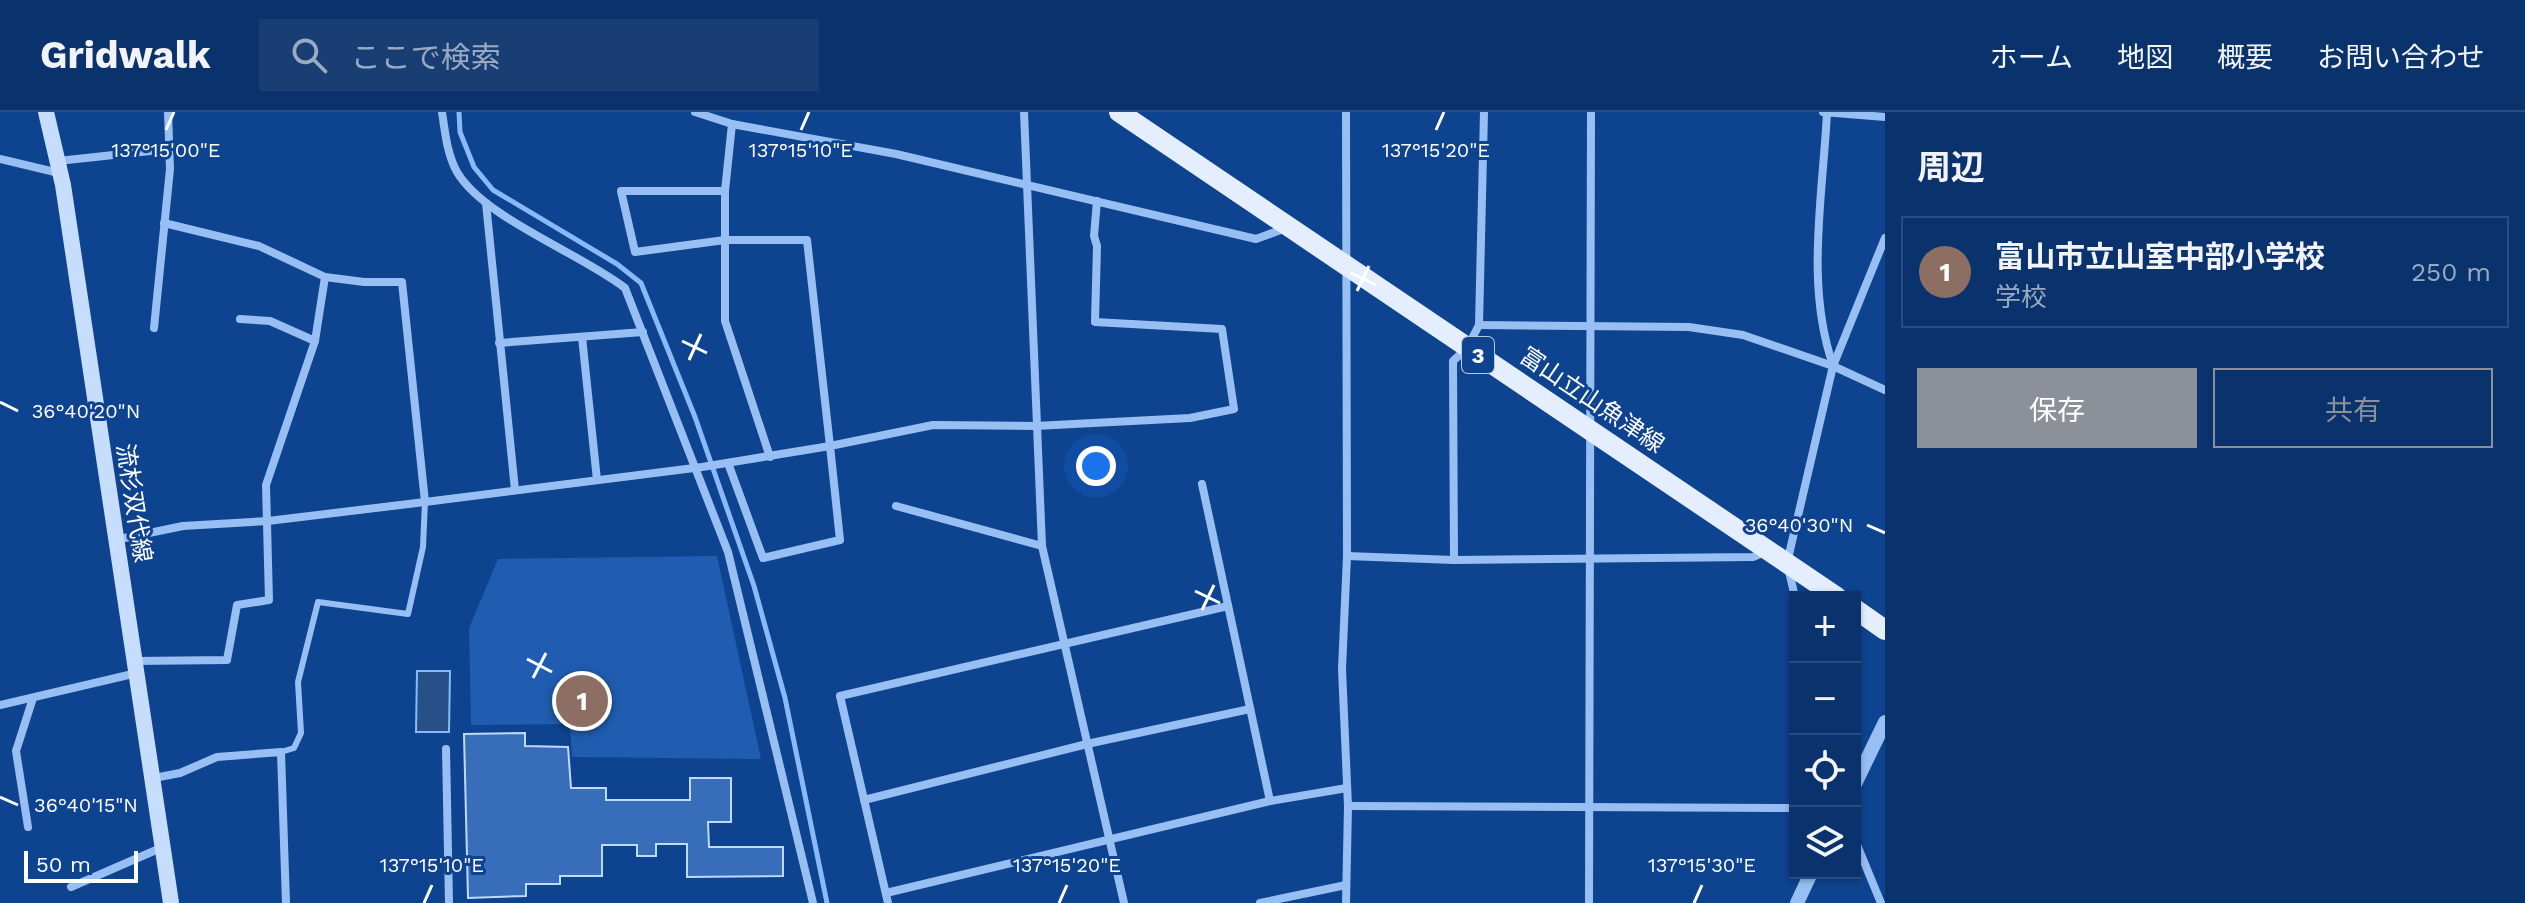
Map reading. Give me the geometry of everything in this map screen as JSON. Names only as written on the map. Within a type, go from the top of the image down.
[{"type":"main road","name":"流杉双代線","points":[[46,112],[58,167],[171,903]]},
{"type":"main road","name":"富山立山魚津線","points":[[1119,112],[1828,591]]},
{"type":"main road","points":[[1861,613],[1885,630]]},
{"type":"street","points":[[154,328],[169,149],[168,112]]},
{"type":"street","points":[[442,112],[446,143],[458,173],[486,203],[602,270],[625,288],[700,467],[728,552],[813,903]]},
{"type":"street","points":[[695,112],[732,124],[896,154],[1256,239],[1288,228]]},
{"type":"street","points":[[1024,112],[1042,546],[1124,903]]},
{"type":"street","points":[[1346,112],[1347,556],[1342,669],[1348,806],[1346,903]]},
{"type":"street","points":[[1454,560],[1453,361],[1467,348],[1479,325],[1484,112]]},
{"type":"street","points":[[1589,903],[1591,112]]},
{"type":"street","points":[[1833,366],[1824,338],[1817,260],[1826,112],[1885,117]]},
{"type":"street","points":[[732,124],[725,191],[725,321],[770,457]]},
{"type":"street","points":[[0,159],[58,167],[169,149]]},
{"type":"street","points":[[725,191],[621,191],[635,252],[725,240],[807,240],[840,540],[763,558],[725,464]]},
{"type":"street","points":[[115,540],[183,526],[268,521],[725,464],[933,425],[1035,426],[1190,418],[1234,409],[1222,329],[1095,322],[1097,246],[1094,236],[1097,201]]},
{"type":"street","points":[[486,203],[515,490]]},
{"type":"street","points":[[164,223],[259,246],[325,277],[350,282],[402,282],[425,502]]},
{"type":"street","points":[[1794,591],[1787,563],[1833,366],[1885,238]]},
{"type":"street","points":[[0,705],[136,667],[227,660],[237,605],[269,600],[266,485],[315,341],[325,277]]},
{"type":"street","points":[[240,319],[270,321],[315,341]]},
{"type":"street","points":[[1479,325],[1689,327],[1743,335],[1833,366],[1885,390]]},
{"type":"street","points":[[499,343],[643,332]]},
{"type":"street","points":[[582,337],[597,480]]},
{"type":"street","points":[[1202,484],[1270,801]]},
{"type":"street","points":[[896,506],[1042,546]]},
{"type":"street","points":[[1347,556],[1591,560],[1753,557],[1769,551]]},
{"type":"street","points":[[1228,606],[840,696],[887,898],[1270,801],[1347,788]]},
{"type":"street","points":[[28,827],[16,751],[33,698]]},
{"type":"street","points":[[864,800],[1087,744],[1250,709]]},
{"type":"street","points":[[1861,772],[1885,722]]},
{"type":"street","points":[[446,749],[449,903]]},
{"type":"street","points":[[154,778],[180,773],[217,757],[281,752],[286,903]]},
{"type":"street","points":[[1348,806],[1789,808]]},
{"type":"street","points":[[71,887],[163,846]]},
{"type":"street","points":[[1861,855],[1881,903]]},
{"type":"street","points":[[1797,903],[1808,879]]},
{"type":"street","points":[[1260,903],[1346,885]]},
{"type":"lane","points":[[281,752],[294,748],[301,733],[298,682],[318,602],[408,614],[423,547],[425,502]]},
{"type":"shaded area","points":[[717,556],[761,759],[572,757],[570,724],[471,725],[469,628],[498,559]]},
{"type":"shaded area","points":[[417,671],[450,671],[449,732],[416,732]]},
{"type":"building","points":[[525,733],[525,746],[568,747],[571,788],[606,788],[606,800],[690,800],[690,778],[731,778],[731,822],[708,822],[709,847],[783,847],[783,876],[687,877],[687,844],[656,844],[656,856],[637,856],[637,845],[602,845],[602,876],[560,876],[560,884],[526,884],[526,896],[468,898],[464,734]]},
{"type":"waterway","points":[[459,112],[460,132],[474,167],[493,190],[617,264],[641,283],[695,417],[754,586],[785,698],[827,903]]},
{"type":"place","name":"富山市立山室中部小学校","points":[[582,701]]}]
